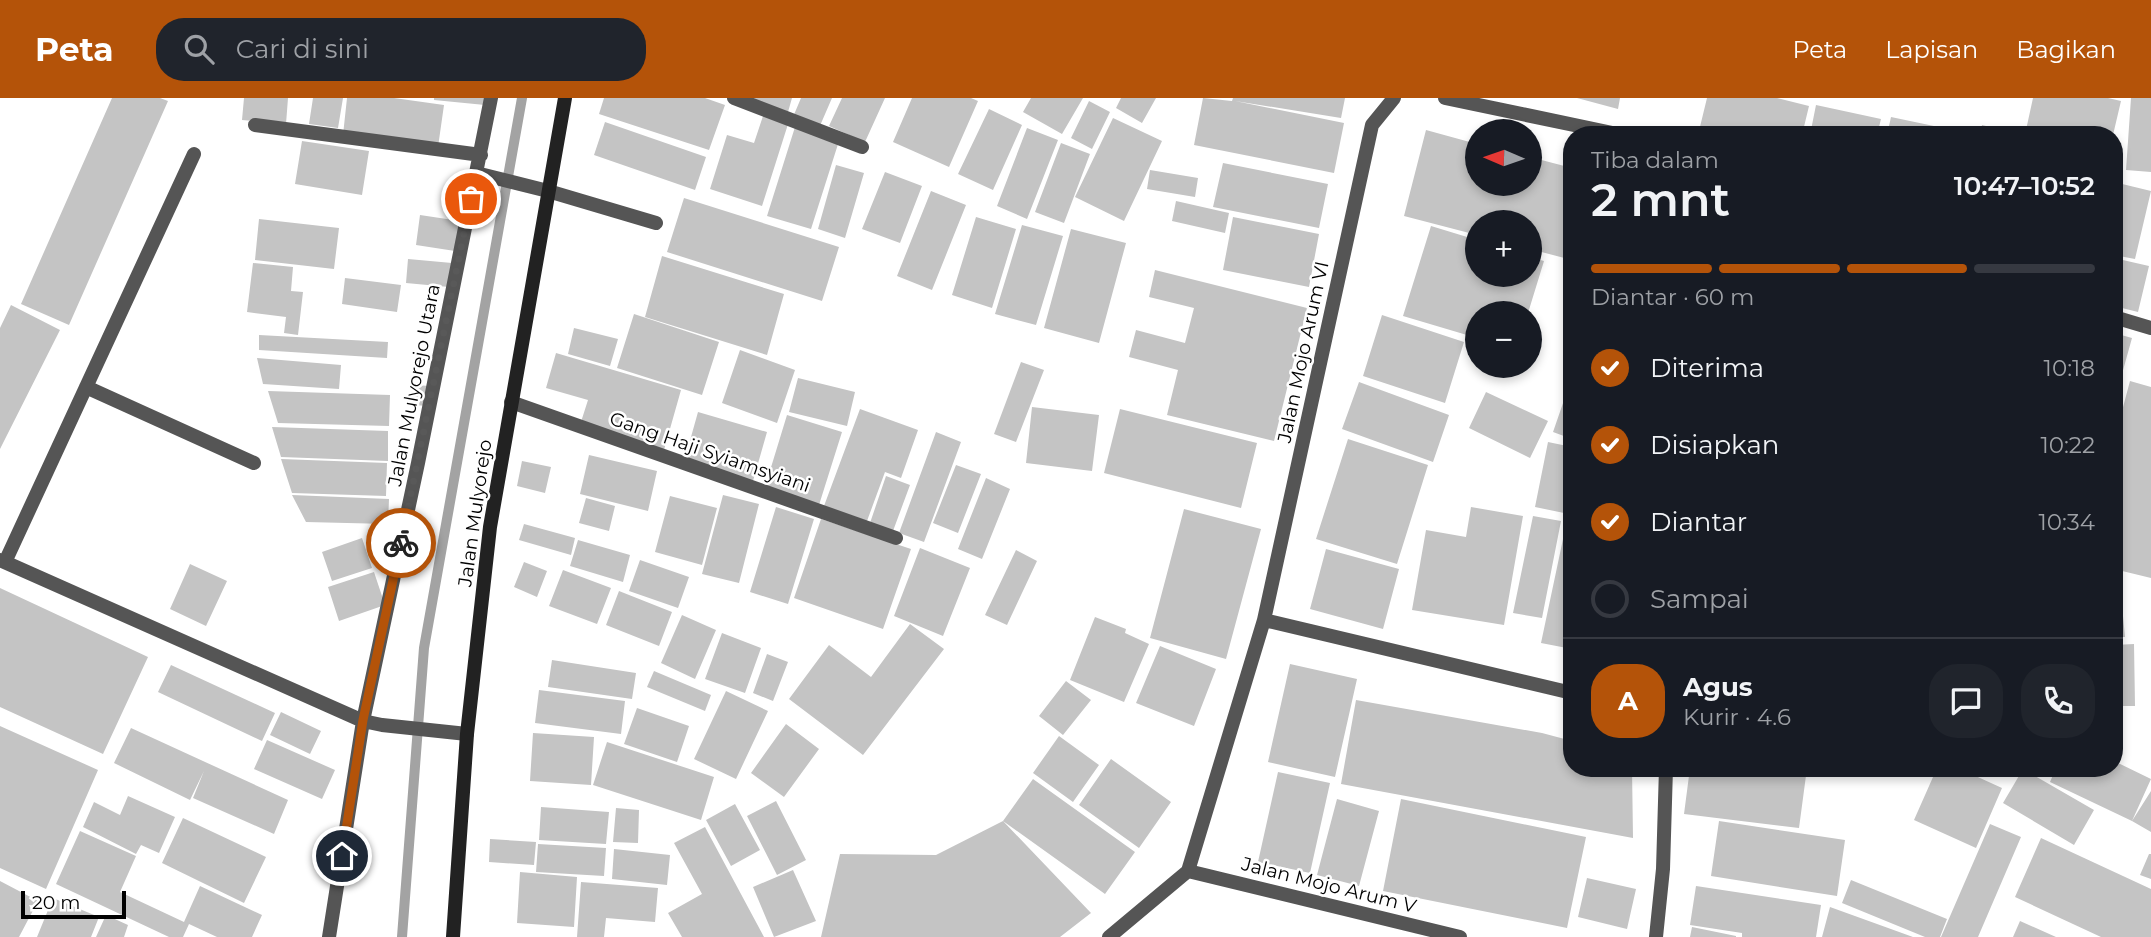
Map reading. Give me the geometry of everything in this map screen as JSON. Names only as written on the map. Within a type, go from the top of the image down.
[{"type":"main road","name":"Jalan Mulyorejo","points":[[453,937],[467,734],[490,527],[565,98]]},
{"type":"street","name":"Jalan Mulyorejo Utara","points":[[329,937],[363,720],[491,98]]},
{"type":"street","points":[[734,98],[862,147]]},
{"type":"street","name":"Jalan Mojo Arum VI","points":[[1188,871],[1264,620],[1373,125],[1394,98]]},
{"type":"street","points":[[1445,98],[1579,126]]},
{"type":"street","points":[[255,125],[481,155]]},
{"type":"street","points":[[194,154],[2,561],[363,720],[382,725],[467,734]]},
{"type":"street","points":[[476,173],[656,223]]},
{"type":"street","points":[[2123,320],[2151,328]]},
{"type":"street","points":[[86,387],[254,463]]},
{"type":"street","name":"Gang Haji Syiamsyiani","points":[[511,402],[896,538]]},
{"type":"street","points":[[1264,620],[1563,691]]},
{"type":"street","points":[[1656,937],[1663,869],[1665,777]]},
{"type":"street","points":[[1109,937],[1188,871]]},
{"type":"street","name":"Jalan Mojo Arum V","points":[[1188,871],[1460,937]]},
{"type":"building","points":[[112,98],[160,98],[168,101],[69,325],[21,304]]},
{"type":"building","points":[[244,98],[288,98],[286,124],[242,120]]},
{"type":"building","points":[[313,98],[343,98],[338,128],[309,124]]},
{"type":"building","points":[[347,98],[394,98],[444,105],[438,147],[343,135]]},
{"type":"building","points":[[434,98],[486,98],[485,105]]},
{"type":"building","points":[[604,98],[705,98],[725,105],[709,150],[599,114]]},
{"type":"building","points":[[741,98],[792,98],[788,112]]},
{"type":"building","points":[[801,98],[832,98],[819,128],[793,117]]},
{"type":"building","points":[[842,98],[885,98],[865,142],[829,126]]},
{"type":"building","points":[[912,98],[971,98],[978,101],[949,167],[893,142]]},
{"type":"building","points":[[1031,98],[1083,98],[1062,134],[1023,112]]},
{"type":"building","points":[[1121,98],[1156,98],[1142,123],[1116,108]]},
{"type":"building","points":[[1203,98],[1232,101],[1233,98],[1345,98],[1341,118],[1235,101],[1344,123],[1334,173],[1194,145]]},
{"type":"building","points":[[1577,98],[1620,98],[1618,109]]},
{"type":"building","points":[[1707,98],[1777,98],[1809,106],[1804,126],[1700,126]]},
{"type":"building","points":[[2033,98],[2108,98],[2121,101],[2115,126],[2027,126]]},
{"type":"building","points":[[2131,98],[2151,98],[2151,172],[2126,170]]},
{"type":"building","points":[[1089,101],[1110,112],[1092,149],[1071,138]]},
{"type":"building","points":[[1816,105],[1881,119],[1879,126],[1812,126]]},
{"type":"building","points":[[989,109],[1022,125],[993,190],[958,174]]},
{"type":"building","points":[[764,113],[789,121],[762,206],[710,189],[727,135],[754,143]]},
{"type":"building","points":[[1891,117],[1934,126],[1889,126]]},
{"type":"building","points":[[1113,118],[1162,141],[1124,221],[1075,197]]},
{"type":"building","points":[[605,122],[706,157],[695,190],[594,155]]},
{"type":"building","points":[[795,127],[839,141],[811,229],[767,216]]},
{"type":"building","points":[[1027,128],[1058,140],[1027,219],[997,206]]},
{"type":"building","points":[[1426,130],[1465,141],[1465,196],[1542,196],[1542,160],[1563,166],[1563,258],[1542,252],[1542,210],[1465,210],[1465,232],[1404,216]]},
{"type":"building","points":[[302,141],[369,151],[362,195],[295,184]]},
{"type":"building","points":[[1061,143],[1090,154],[1064,223],[1035,212]]},
{"type":"building","points":[[1223,163],[1328,184],[1319,228],[1213,207]]},
{"type":"building","points":[[836,165],[864,173],[845,238],[818,229]]},
{"type":"building","points":[[1150,170],[1198,178],[1195,197],[1147,189]]},
{"type":"building","points":[[885,172],[922,186],[900,243],[862,229]]},
{"type":"building","points":[[2123,184],[2151,191],[2135,259],[2123,257]]},
{"type":"building","points":[[931,191],[966,205],[932,290],[897,276]]},
{"type":"building","points":[[684,198],[839,247],[822,301],[667,252]]},
{"type":"building","points":[[1176,201],[1229,213],[1225,233],[1172,221]]},
{"type":"building","points":[[420,215],[460,221],[455,251],[416,245]]},
{"type":"building","points":[[976,217],[1016,229],[992,308],[952,295]]},
{"type":"building","points":[[1233,217],[1319,234],[1309,287],[1223,270]]},
{"type":"building","points":[[259,219],[339,228],[334,269],[255,260]]},
{"type":"building","points":[[1022,225],[1063,236],[1036,325],[995,314]]},
{"type":"building","points":[[1431,226],[1465,236],[1465,287],[1536,287],[1532,301],[1465,301],[1465,334],[1403,316]]},
{"type":"building","points":[[1071,229],[1126,243],[1099,343],[1044,328]]},
{"type":"building","points":[[662,256],[784,294],[767,355],[645,317]]},
{"type":"building","points":[[408,259],[452,263],[449,287],[406,283]]},
{"type":"building","points":[[2123,260],[2149,266],[2138,312],[2123,308]]},
{"type":"building","points":[[253,263],[293,267],[291,291],[303,292],[298,335],[284,333],[286,317],[247,312]]},
{"type":"building","points":[[1155,270],[1307,308],[1274,441],[1167,415],[1178,370],[1129,357],[1136,330],[1185,343],[1194,308],[1149,297]]},
{"type":"building","points":[[345,278],[401,285],[397,312],[342,304]]},
{"type":"building","points":[[11,305],[60,330],[0,449],[0,328]]},
{"type":"building","points":[[634,314],[719,342],[702,395],[617,368]]},
{"type":"building","points":[[1382,315],[1464,342],[1445,403],[1363,376]]},
{"type":"building","points":[[574,328],[618,339],[610,366],[568,354]]},
{"type":"building","points":[[259,335],[388,342],[387,358],[259,350]]},
{"type":"building","points":[[2123,336],[2132,338],[2123,370]]},
{"type":"building","points":[[740,350],[795,370],[777,423],[722,403]]},
{"type":"building","points":[[556,353],[681,390],[664,450],[580,425],[588,400],[546,388]]},
{"type":"building","points":[[257,358],[341,365],[339,389],[263,384]]},
{"type":"building","points":[[1021,362],[1044,370],[1016,442],[994,434]]},
{"type":"building","points":[[798,378],[855,392],[847,426],[789,412]]},
{"type":"building","points":[[2130,381],[2151,387],[2151,578],[2123,571],[2123,407]]},
{"type":"building","points":[[1359,382],[1449,415],[1433,462],[1342,429]]},
{"type":"building","points":[[414,385],[430,386],[429,406],[413,405]]},
{"type":"building","points":[[268,391],[390,395],[389,426],[278,423]]},
{"type":"building","points":[[1486,392],[1548,421],[1530,458],[1469,428]]},
{"type":"building","points":[[1563,403],[1563,436],[1553,432]]},
{"type":"building","points":[[1032,407],[1099,415],[1092,471],[1026,463]]},
{"type":"building","points":[[860,409],[918,430],[901,478],[885,472],[867,521],[824,506]]},
{"type":"building","points":[[1120,409],[1257,443],[1241,508],[1104,473]]},
{"type":"building","points":[[698,412],[767,432],[753,481],[684,462]]},
{"type":"building","points":[[787,415],[842,432],[819,505],[765,487]]},
{"type":"building","points":[[272,427],[388,431],[388,461],[281,457]]},
{"type":"building","points":[[936,432],[961,442],[924,542],[899,533]]},
{"type":"building","points":[[1348,439],[1428,465],[1397,564],[1316,539]]},
{"type":"building","points":[[1548,442],[1563,445],[1563,513],[1535,507]]},
{"type":"building","points":[[589,455],[657,471],[648,511],[580,494]]},
{"type":"building","points":[[281,459],[387,463],[386,496],[292,493]]},
{"type":"building","points":[[522,461],[551,467],[545,493],[517,486]]},
{"type":"building","points":[[956,465],[981,474],[958,533],[933,523]]},
{"type":"building","points":[[886,476],[910,485],[893,531],[870,523]]},
{"type":"building","points":[[986,478],[1010,489],[982,559],[958,549]]},
{"type":"building","points":[[292,495],[389,499],[388,524],[306,522]]},
{"type":"building","points":[[723,495],[759,504],[739,583],[702,574]]},
{"type":"building","points":[[670,496],[717,508],[702,565],[655,552]]},
{"type":"building","points":[[586,498],[615,506],[609,531],[579,523]]},
{"type":"building","points":[[776,507],[814,519],[788,604],[750,592]]},
{"type":"building","points":[[1471,507],[1523,516],[1504,625],[1412,610],[1426,530],[1466,537]]},
{"type":"building","points":[[1184,509],[1261,529],[1226,659],[1150,638]]},
{"type":"building","points":[[1533,516],[1561,521],[1542,618],[1513,613]]},
{"type":"building","points":[[821,519],[911,549],[883,629],[794,598]]},
{"type":"building","points":[[524,524],[575,538],[571,555],[519,540]]},
{"type":"building","points":[[362,538],[372,568],[332,581],[322,552]]},
{"type":"building","points":[[1563,539],[1563,647],[1541,643]]},
{"type":"building","points":[[578,540],[630,555],[623,582],[570,566]]},
{"type":"building","points":[[920,548],[970,568],[943,636],[894,616]]},
{"type":"building","points":[[1326,549],[1399,569],[1383,629],[1310,609]]},
{"type":"building","points":[[1016,550],[1037,561],[1007,625],[985,615]]},
{"type":"building","points":[[640,560],[689,577],[678,608],[629,591]]},
{"type":"building","points":[[524,562],[547,571],[537,597],[514,587]]},
{"type":"building","points":[[190,564],[227,581],[206,626],[170,609]]},
{"type":"building","points":[[563,570],[611,588],[597,624],[549,606]]},
{"type":"building","points":[[374,572],[385,605],[339,621],[328,587]]},
{"type":"building","points":[[0,588],[148,657],[103,754],[0,707]]},
{"type":"building","points":[[619,591],[672,612],[659,646],[606,625]]},
{"type":"building","points":[[682,615],[716,630],[695,679],[661,663]]},
{"type":"building","points":[[1095,617],[1126,629],[1125,633],[1149,644],[1124,702],[1070,680]]},
{"type":"building","points":[[910,624],[944,649],[863,755],[789,699],[829,645],[871,677]]},
{"type":"building","points":[[722,633],[761,648],[745,693],[705,679]]},
{"type":"building","points":[[2134,644],[2135,706],[2123,706],[2123,645]]},
{"type":"building","points":[[1160,646],[1216,669],[1194,726],[1136,703]]},
{"type":"building","points":[[767,654],[788,662],[773,701],[753,693]]},
{"type":"building","points":[[552,660],[636,673],[632,699],[548,687]]},
{"type":"building","points":[[1290,664],[1357,679],[1335,777],[1268,762]]},
{"type":"building","points":[[171,665],[275,713],[262,741],[158,692]]},
{"type":"building","points":[[654,671],[711,695],[705,711],[647,687]]},
{"type":"building","points":[[1066,681],[1091,700],[1063,735],[1039,716]]},
{"type":"building","points":[[539,690],[625,701],[621,734],[535,723]]},
{"type":"building","points":[[726,691],[768,711],[736,779],[694,759]]},
{"type":"building","points":[[1356,700],[1542,733],[1563,739],[1563,777],[1632,777],[1633,838],[1341,784]]},
{"type":"building","points":[[637,708],[689,726],[677,762],[624,744]]},
{"type":"building","points":[[281,712],[321,731],[310,754],[270,735]]},
{"type":"building","points":[[786,724],[819,749],[784,797],[751,773]]},
{"type":"building","points":[[0,726],[98,770],[46,889],[0,868]]},
{"type":"building","points":[[131,728],[288,800],[274,834],[193,798],[204,771],[190,800],[114,763]]},
{"type":"building","points":[[533,733],[594,737],[591,785],[530,781]]},
{"type":"building","points":[[1059,736],[1099,765],[1073,802],[1033,773]]},
{"type":"building","points":[[267,740],[335,770],[322,799],[254,769]]},
{"type":"building","points":[[607,742],[714,777],[701,820],[593,785]]},
{"type":"building","points":[[1111,759],[1171,802],[1139,848],[1079,805]]},
{"type":"building","points":[[2123,765],[2151,779],[2132,821],[2050,782],[2052,777],[2123,777]]},
{"type":"building","points":[[1278,772],[1330,783],[1310,873],[1258,862]]},
{"type":"building","points":[[1689,777],[1806,777],[1799,828],[1684,814]]},
{"type":"building","points":[[1933,777],[1978,777],[2002,788],[1976,848],[1914,820]]},
{"type":"building","points":[[2018,777],[2037,777],[2094,810],[2074,845],[2003,803]]},
{"type":"building","points":[[1033,779],[1135,852],[1105,894],[1003,821]]},
{"type":"building","points":[[2151,791],[2151,832],[2132,821]]},
{"type":"building","points":[[128,796],[175,817],[159,853],[141,845],[136,854],[83,827],[94,802],[120,815]]},
{"type":"building","points":[[1337,799],[1379,811],[1359,886],[1317,875]]},
{"type":"building","points":[[1401,799],[1586,837],[1567,928],[1383,891]]},
{"type":"building","points":[[776,801],[806,860],[777,875],[747,816]]},
{"type":"building","points":[[735,804],[760,850],[731,866],[706,820]]},
{"type":"building","points":[[541,807],[609,812],[606,844],[539,840]]},
{"type":"building","points":[[616,808],[639,810],[638,843],[613,842]]},
{"type":"building","points":[[183,818],[266,857],[244,903],[162,863]]},
{"type":"building","points":[[1003,821],[1091,913],[1060,937],[821,937],[840,854],[936,855]]},
{"type":"building","points":[[1719,821],[1845,840],[1837,896],[1711,876]]},
{"type":"building","points":[[1990,824],[2021,837],[1978,937],[1941,937]]},
{"type":"building","points":[[705,827],[764,937],[682,937],[668,913],[702,894],[674,843]]},
{"type":"building","points":[[80,831],[136,856],[120,892],[184,922],[200,886],[262,915],[252,937],[217,937],[189,924],[183,937],[169,937],[56,884]]},
{"type":"building","points":[[2041,838],[2151,889],[2151,937],[2101,937],[2015,897]]},
{"type":"building","points":[[490,839],[536,842],[534,865],[489,862]]},
{"type":"building","points":[[538,844],[606,848],[604,876],[536,872]]},
{"type":"building","points":[[614,849],[670,855],[667,885],[612,879]]},
{"type":"building","points":[[2151,854],[2151,879],[2140,875]]},
{"type":"building","points":[[793,870],[816,921],[774,937],[753,887]]},
{"type":"building","points":[[520,872],[577,877],[574,927],[517,923]]},
{"type":"building","points":[[1587,878],[1636,889],[1627,929],[1578,917]]},
{"type":"building","points":[[1851,880],[1947,919],[1940,937],[1925,937],[1842,903]]},
{"type":"building","points":[[0,881],[38,901],[19,937],[0,937]]},
{"type":"building","points":[[581,882],[658,888],[655,922],[606,918],[604,937],[577,937]]},
{"type":"building","points":[[1696,886],[1821,905],[1816,937],[1742,937],[1742,933],[1690,925]]},
{"type":"building","points":[[53,898],[99,917],[91,937],[37,937]]},
{"type":"building","points":[[1830,907],[1913,937],[1822,937]]},
{"type":"building","points":[[106,915],[128,925],[124,937],[96,937]]},
{"type":"building","points":[[2020,921],[2056,937],[2013,937]]},
{"type":"building","points":[[1692,927],[1736,936],[1736,937],[1690,937]]},
{"type":"waterway","points":[[402,937],[424,648],[522,98]]},
{"type":"way so far","points":[[401,543],[471,199]]},
{"type":"route","points":[[342,856],[363,720],[401,543]]}]
